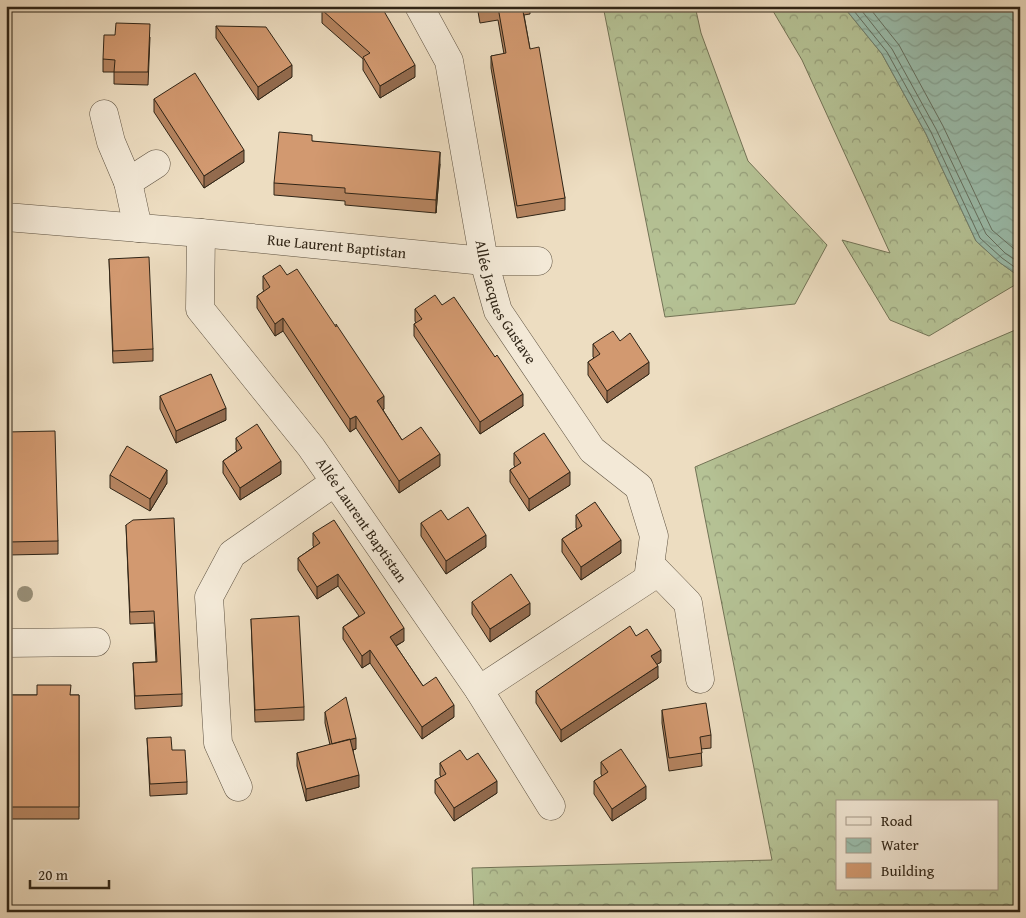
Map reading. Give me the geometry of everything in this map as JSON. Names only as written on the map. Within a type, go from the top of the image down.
[{"type":"street","name":"Allée Jacques Gustave","points":[[418,6],[449,61],[484,261],[498,311],[592,450],[639,486],[654,536],[648,579],[478,690]]},
{"type":"street","points":[[104,114],[111,142],[128,182],[138,228]]},
{"type":"street","points":[[128,182],[156,164]]},
{"type":"street","name":"Rue Laurent Baptistan","points":[[6,218],[201,233],[484,261],[538,261]]},
{"type":"street","name":"Allée Laurent Baptistan","points":[[201,233],[200,310],[311,447],[478,690],[551,806]]},
{"type":"street","points":[[238,787],[218,743],[209,597],[232,554],[335,482]]},
{"type":"street","points":[[650,564],[688,603],[700,679]]},
{"type":"street","points":[[6,643],[96,642]]},
{"type":"green space","points":[[603,6],[695,6],[701,33],[748,161],[827,245],[795,304],[665,317]]},
{"type":"green space","points":[[770,6],[843,6],[882,54],[926,134],[976,241],[999,262],[1020,277],[1020,282],[929,336],[890,320],[842,240],[890,253],[802,60]]},
{"type":"green space","points":[[1020,328],[1020,912],[474,912],[472,868],[772,860],[695,467]]},
{"type":"water","points":[[843,6],[1020,6],[1020,277],[999,262],[976,241],[926,134],[882,54]]},
{"type":"building","points":[[325,6],[381,6],[415,65],[380,86],[363,57],[370,53],[322,10]]},
{"type":"building","points":[[479,6],[522,6],[530,49],[539,47],[565,198],[517,206],[491,56],[506,53],[498,7],[480,10]]},
{"type":"building","points":[[116,23],[150,24],[148,72],[114,72],[115,60],[103,59],[104,35],[115,35]]},
{"type":"building","points":[[216,26],[266,27],[292,65],[258,87]]},
{"type":"building","points":[[195,73],[244,150],[204,176],[154,99]]},
{"type":"building","points":[[279,132],[312,135],[312,141],[440,152],[436,200],[345,193],[345,188],[274,183]]},
{"type":"building","points":[[149,257],[153,349],[113,351],[109,259]]},
{"type":"building","points":[[280,265],[287,275],[297,269],[336,327],[336,324],[384,396],[377,401],[402,440],[421,427],[440,454],[399,481],[356,416],[350,419],[283,318],[275,324],[257,296],[270,287],[263,276]]},
{"type":"building","points":[[435,295],[442,305],[454,297],[523,394],[480,422],[414,324],[422,319],[415,309]]},
{"type":"building","points":[[613,331],[620,341],[630,333],[649,362],[607,391],[588,362],[600,354],[593,344]]},
{"type":"building","points":[[211,374],[226,408],[176,431],[160,396]]},
{"type":"building","points":[[257,424],[281,461],[240,488],[223,461],[242,448],[236,438]]},
{"type":"building","points":[[55,431],[58,541],[8,542],[6,432]]},
{"type":"building","points":[[544,433],[570,472],[529,499],[510,470],[521,463],[514,453]]},
{"type":"building","points":[[127,446],[167,470],[150,499],[110,475]]},
{"type":"building","points":[[595,502],[621,540],[581,567],[562,539],[582,526],[576,515]]},
{"type":"building","points":[[468,507],[486,535],[446,561],[421,523],[441,510],[448,520]]},
{"type":"building","points":[[174,518],[182,694],[135,696],[133,663],[157,662],[154,611],[130,612],[126,525],[133,520]]},
{"type":"building","points":[[334,520],[404,628],[390,637],[423,686],[436,677],[454,705],[422,727],[370,650],[362,656],[343,627],[365,613],[338,574],[317,587],[298,558],[320,543],[313,533]]},
{"type":"building","points":[[511,574],[530,603],[490,629],[472,602]]},
{"type":"building","points":[[299,616],[304,707],[255,710],[251,619]]},
{"type":"building","points":[[630,626],[636,636],[647,629],[661,650],[651,656],[658,666],[561,730],[536,691]]},
{"type":"building","points":[[37,685],[71,685],[70,695],[79,695],[79,807],[6,807],[6,783],[9,783],[9,740],[6,740],[6,695],[37,695]]},
{"type":"building","points":[[346,697],[356,738],[332,744],[325,712]]},
{"type":"building","points":[[706,703],[711,735],[700,737],[702,753],[669,758],[662,710]]},
{"type":"building","points":[[171,737],[172,750],[185,750],[187,782],[150,784],[147,738]]},
{"type":"building","points":[[350,739],[359,775],[306,789],[297,753]]},
{"type":"building","points":[[621,749],[646,786],[612,809],[594,781],[608,772],[601,762]]},
{"type":"building","points":[[460,750],[467,760],[478,753],[497,781],[454,808],[435,780],[446,774],[440,763]]}]
